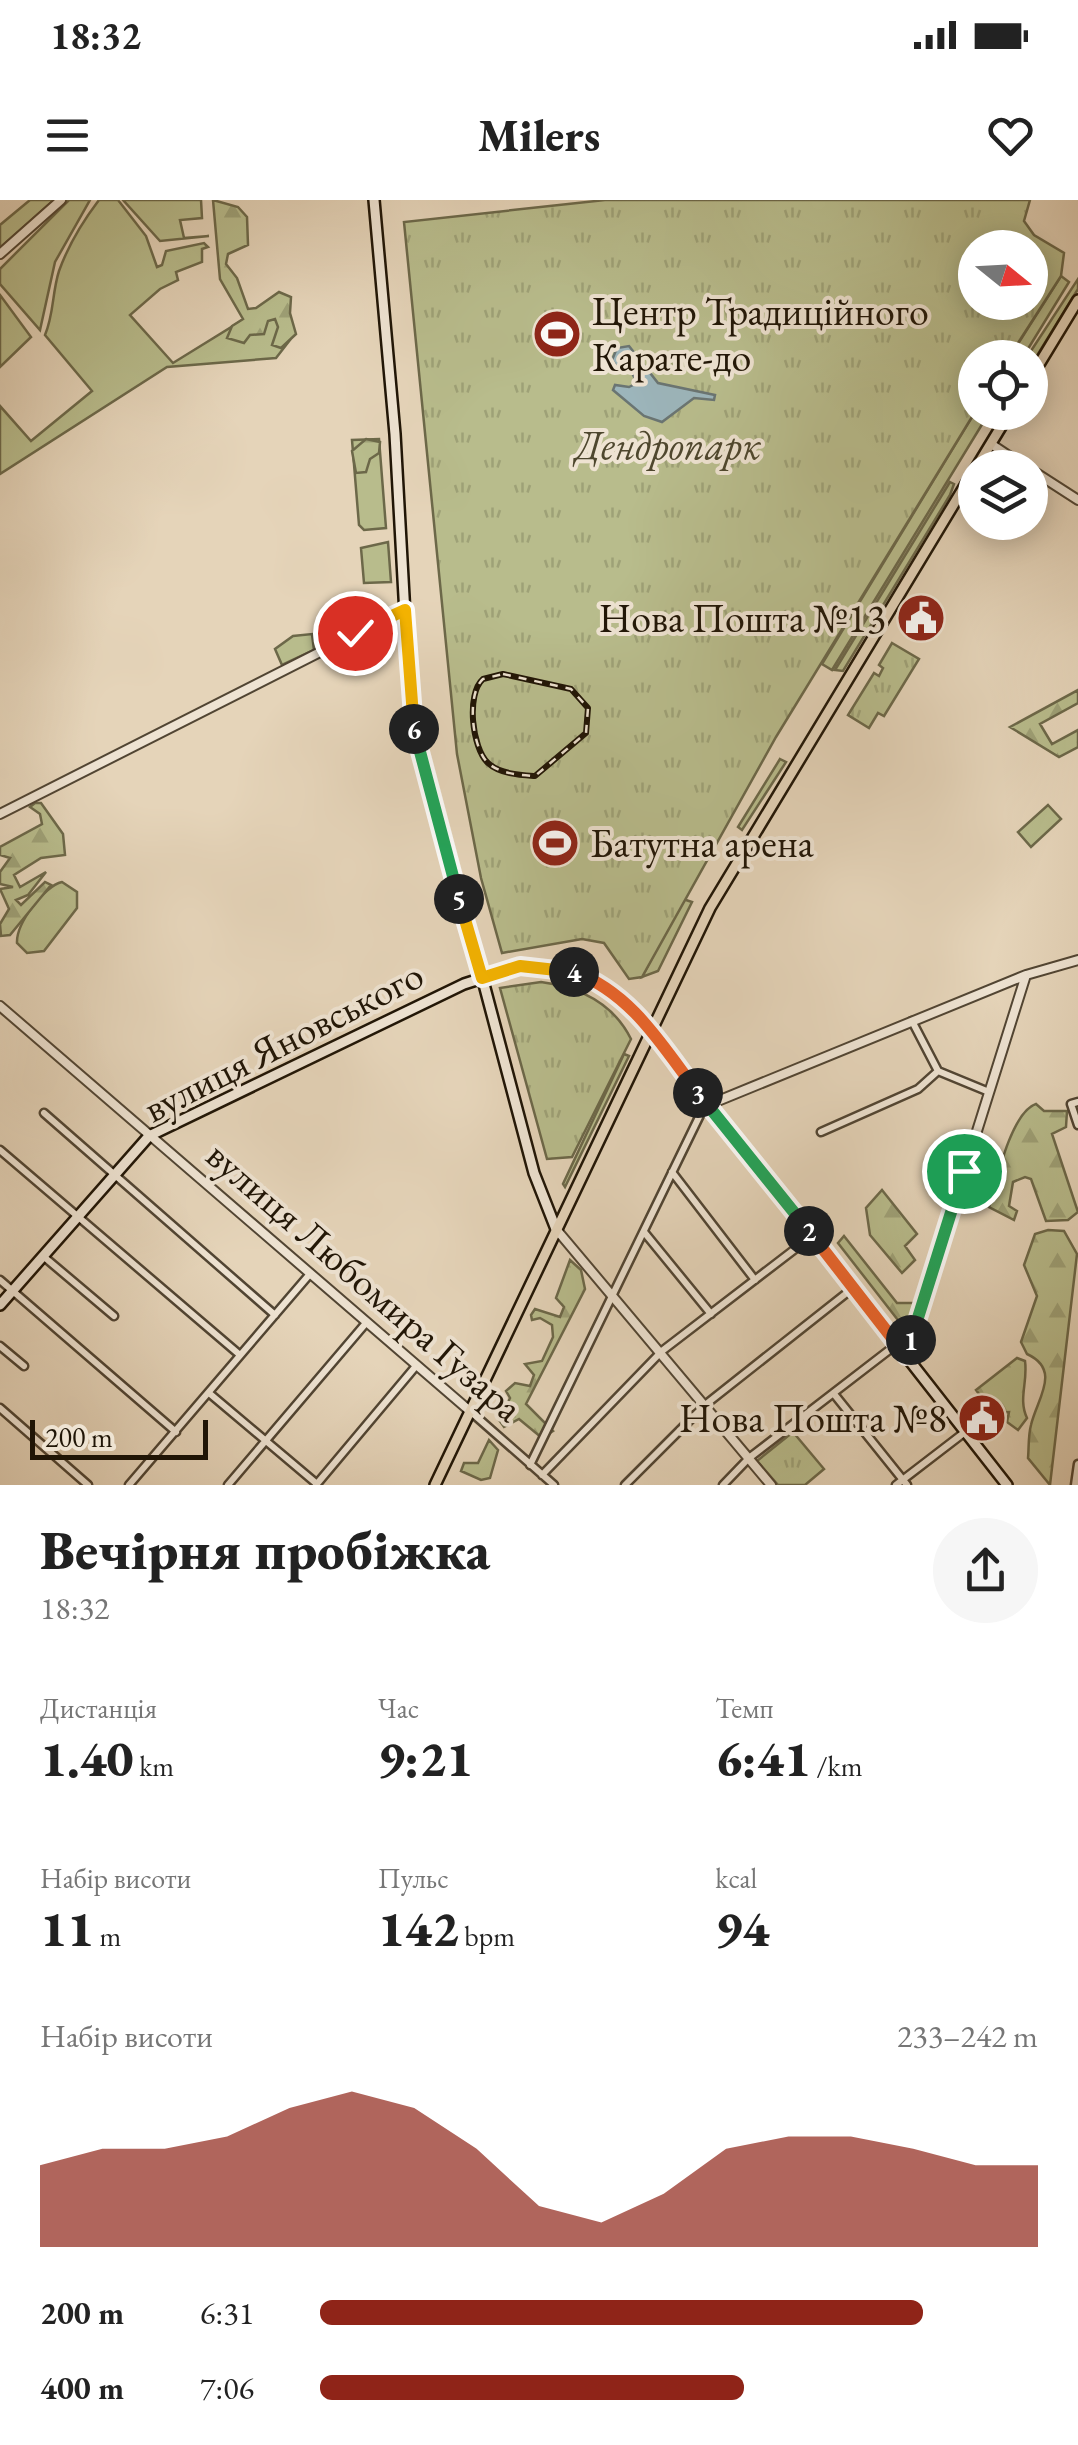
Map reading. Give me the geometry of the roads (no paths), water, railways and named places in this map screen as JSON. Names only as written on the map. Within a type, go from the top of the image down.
[{"type":"main road","points":[[374,200],[414,730],[534,1174],[556,1228]]},
{"type":"main road","points":[[1048,349],[1078,300]]},
{"type":"main road","points":[[987,450],[999,430]]},
{"type":"main road","points":[[435,1485],[710,908],[958,497]]},
{"type":"main road","name":"вулиця Яновського","points":[[0,1304],[149,1136],[482,978],[520,966],[570,971],[617,996],[651,1031],[1008,1485]]},
{"type":"street","points":[[0,254],[61,200]]},
{"type":"street","points":[[991,444],[1000,450]]},
{"type":"street","points":[[1048,480],[1078,500]]},
{"type":"street","points":[[0,814],[405,610]]},
{"type":"street","points":[[530,1464],[708,1106],[1026,975],[1078,960]]},
{"type":"street","points":[[906,1356],[1026,975]]},
{"type":"street","name":"вулиця Любомира Гузара","points":[[1,1009],[554,1485]]},
{"type":"street","points":[[912,1022],[938,1071],[989,1092]]},
{"type":"street","points":[[821,1132],[918,1089],[938,1071]]},
{"type":"street","points":[[1078,1102],[1071,1104],[1078,1125]]},
{"type":"street","points":[[44,1113],[275,1315]]},
{"type":"street","points":[[0,1150],[240,1356]]},
{"type":"street","points":[[672,1172],[755,1280]]},
{"type":"street","points":[[556,1228],[771,1485]]},
{"type":"street","points":[[644,1232],[712,1314]]},
{"type":"street","points":[[542,1475],[662,1352],[812,1236]]},
{"type":"street","points":[[43,1256],[114,1316]]},
{"type":"street","points":[[129,1485],[309,1275]]},
{"type":"street","points":[[0,1280],[176,1432]]},
{"type":"street","points":[[624,1485],[705,1405],[853,1288]]},
{"type":"street","points":[[228,1485],[366,1323]]},
{"type":"street","points":[[723,1485],[749,1458],[897,1344]]},
{"type":"street","points":[[0,1346],[24,1366]]},
{"type":"street","points":[[209,1393],[316,1484],[416,1366]]},
{"type":"street","points":[[834,1394],[902,1483],[966,1431]]},
{"type":"street","points":[[0,1408],[88,1485]]},
{"type":"street","points":[[1075,1485],[1078,1464]]},
{"type":"water","points":[[629,346],[658,383],[715,395],[714,400],[694,398],[662,422],[644,416],[613,390],[615,385],[629,387],[637,383],[631,371],[619,370],[612,360],[617,348]]},
{"type":"railway","points":[[503,674],[571,689],[588,708],[586,733],[535,776],[498,770],[482,756],[478,746],[474,696],[483,679],[503,674]]},
{"type":"place","name":"Центр Традиційного Карате-до","points":[[557,334]]},
{"type":"place","name":"Нова Пошта №13","points":[[921,618]]},
{"type":"place","name":"Батутна арена","points":[[555,843]]},
{"type":"place","name":"Нова Пошта №8","points":[[982,1418]]},
{"type":"park label","name":"Дендропарк","points":[[668,445]]}]
